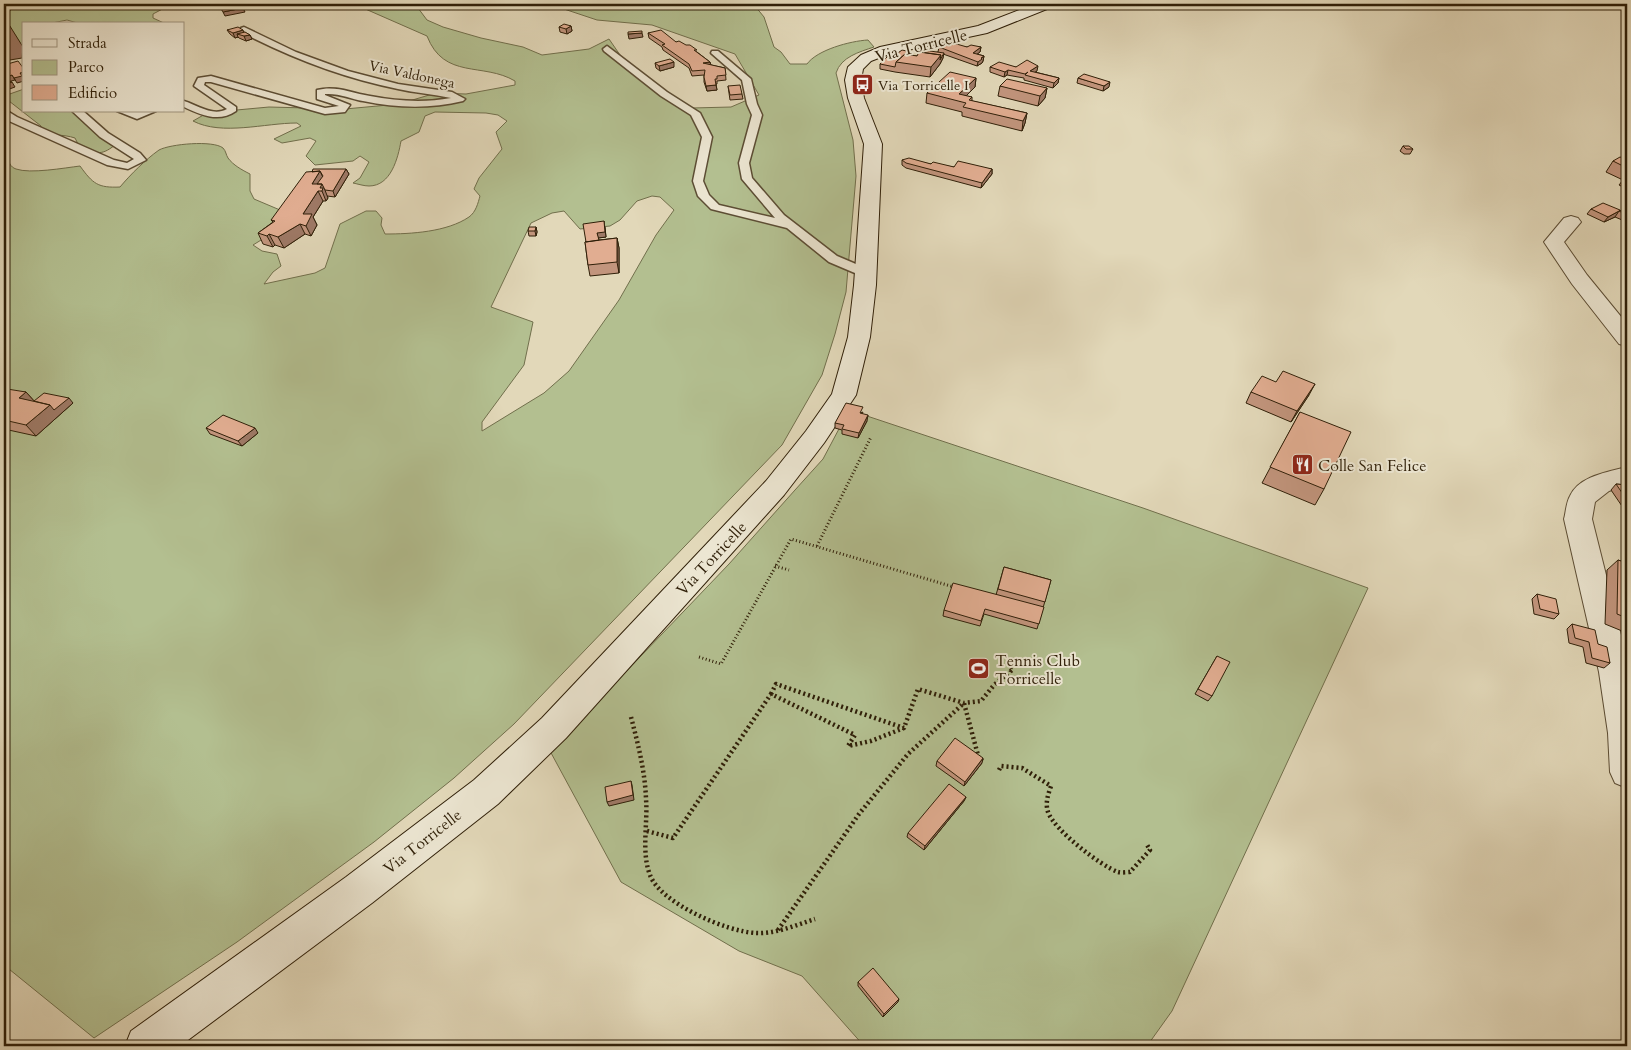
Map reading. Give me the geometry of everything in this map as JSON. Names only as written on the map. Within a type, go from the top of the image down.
[{"type":"street","name":"Via Torricelle","points":[[146,1046],[343,902],[486,792],[560,721],[775,488],[815,437],[844,395],[859,337],[866,272],[873,144],[856,98],[853,80],[856,67],[866,58],[885,50],[982,30],[1047,4]]},
{"type":"street","points":[[1571,222],[1554,242],[1563,259],[1580,282],[1627,339]]},
{"type":"street","points":[[1627,476],[1600,484],[1582,498],[1578,519],[1615,672],[1624,733],[1627,772]]},
{"type":"lane","name":"Via Valdonega","points":[[185,104],[216,116],[228,114],[233,109],[200,86],[201,80],[211,79],[326,111],[342,110],[345,105],[320,96],[320,92],[331,89],[361,98],[392,102],[444,103],[460,99],[452,95],[394,87],[355,76],[268,44],[244,30]]},
{"type":"lane","points":[[607,50],[664,94],[695,112],[707,137],[698,181],[704,196],[715,207],[791,226]]},
{"type":"lane","points":[[715,53],[746,79],[752,104],[757,115],[744,163],[747,179],[780,217],[833,259],[866,272]]},
{"type":"lane","points":[[4,112],[13,119],[111,163],[128,166],[141,160],[104,135],[78,112]]},
{"type":"lane","points":[[125,112],[137,116],[148,112]]},
{"type":"path","points":[[816,546],[871,437]]},
{"type":"path","points":[[699,657],[721,664],[791,539],[958,588]]},
{"type":"path","points":[[775,566],[789,570]]},
{"type":"path","points":[[904,728],[918,689],[964,703],[981,701],[994,685],[1012,670],[1014,660]]},
{"type":"path","points":[[647,831],[673,838],[776,684],[904,728]]},
{"type":"path","points":[[770,694],[855,735],[848,746],[877,741],[889,733],[904,728]]},
{"type":"path","points":[[964,703],[979,759],[984,762]]},
{"type":"path","points":[[778,930],[859,814],[908,754],[964,703]]},
{"type":"path","points":[[631,717],[644,763],[647,853],[650,876],[665,893],[692,911],[720,925],[755,933],[778,930],[815,919]]},
{"type":"path","points":[[999,770],[1001,766],[1010,764],[1022,767],[1051,786],[1047,793],[1046,808],[1051,822],[1063,834],[1119,872],[1130,872],[1140,862],[1150,850],[1146,843]]},
{"type":"green space","points":[[16,4],[197,4],[170,5],[153,14],[153,18],[162,22],[74,22],[67,20],[57,22],[22,22],[22,45],[4,47],[4,18]]},
{"type":"green space","points":[[354,4],[415,4],[427,20],[443,27],[523,47],[542,55],[589,49],[609,39],[629,68],[692,108],[731,107],[759,95],[735,54],[652,25],[597,20],[549,4],[755,4],[764,17],[774,47],[781,52],[790,64],[807,64],[818,54],[834,47],[868,40],[874,47],[846,59],[838,67],[836,73],[853,140],[856,176],[846,292],[822,375],[782,445],[514,724],[454,778],[374,842],[237,942],[94,1038],[4,965],[4,155],[11,166],[16,169],[38,171],[80,166],[97,184],[106,187],[120,187],[138,167],[159,150],[172,146],[191,144],[218,146],[224,149],[232,163],[250,174],[250,191],[254,199],[280,210],[266,237],[253,245],[262,251],[277,254],[281,266],[273,272],[264,284],[315,273],[325,268],[340,224],[366,211],[376,211],[382,218],[381,225],[385,234],[417,233],[440,229],[469,217],[475,210],[480,196],[474,189],[479,178],[502,149],[496,132],[507,121],[498,115],[486,113],[435,112],[425,116],[419,132],[401,141],[398,155],[388,176],[377,185],[369,186],[353,183],[360,178],[369,162],[360,156],[353,161],[315,165],[306,156],[316,141],[310,138],[282,143],[274,139],[301,126],[297,123],[244,128],[217,128],[193,121],[207,113],[269,107],[345,109],[399,104],[436,93],[466,94],[515,85],[515,81],[503,75],[465,68],[443,59],[434,50],[427,36]],"holes":[[[652,196],[660,197],[674,210],[656,235],[619,300],[569,371],[544,393],[482,431],[482,422],[524,365],[533,322],[491,307],[531,223],[552,213],[564,211],[580,229],[610,226],[620,220],[637,201]]]},
{"type":"green space","points":[[22,90],[22,111],[9,101],[4,100],[4,96]]},
{"type":"green space","points":[[23,112],[75,112],[116,138],[115,145],[110,149],[97,153],[79,146],[75,138],[40,132],[41,126]]},
{"type":"green space","name":"Tennis Club Torricelle","points":[[849,410],[1143,508],[1368,588],[1172,1011],[1147,1046],[864,1046],[802,976],[739,951],[621,882],[550,751],[729,564],[823,459]]},
{"type":"building","points":[[218,4],[240,4],[243,8],[223,12]]},
{"type":"building","points":[[8,23],[7,33],[4,34],[4,24]]},
{"type":"building","points":[[564,24],[571,26],[566,29],[559,27]]},
{"type":"building","points":[[238,27],[243,30],[233,33],[227,30]]},
{"type":"building","points":[[661,30],[676,42],[679,41],[690,45],[710,62],[703,63],[725,68],[726,75],[717,76],[717,79],[715,79],[716,85],[706,86],[705,70],[692,71],[689,64],[648,33]]},
{"type":"building","points":[[642,31],[642,33],[628,34],[628,32]]},
{"type":"building","points":[[245,32],[250,35],[237,34]]},
{"type":"building","points":[[953,43],[967,47],[971,45],[981,47],[973,53],[984,56],[978,62],[939,47]]},
{"type":"building","points":[[902,50],[911,52],[905,54],[896,62],[895,67],[880,64],[890,54],[887,54],[890,51],[898,53]]},
{"type":"building","points":[[923,50],[944,53],[940,60],[941,55],[921,52]]},
{"type":"building","points":[[919,52],[941,55],[931,67],[896,62],[905,54],[917,56]]},
{"type":"building","points":[[670,59],[674,62],[659,66],[655,63]]},
{"type":"building","points":[[1027,60],[1038,66],[1030,71],[1059,78],[1054,83],[1025,75],[1028,72],[1025,74],[1008,70],[1005,72],[990,67],[999,62],[1016,67]]},
{"type":"building","points":[[18,61],[22,66],[22,72],[20,73],[22,76],[14,78],[12,75],[4,78],[4,65]]},
{"type":"building","points":[[950,72],[976,78],[959,94],[972,97],[969,100],[1027,113],[1023,121],[963,107],[966,103],[927,93]]},
{"type":"building","points":[[1084,74],[1110,82],[1104,86],[1078,78]]},
{"type":"building","points":[[4,79],[12,82],[4,85]]},
{"type":"building","points":[[1007,79],[1047,88],[1040,96],[1000,86]]},
{"type":"building","points":[[740,85],[742,94],[730,95],[728,86]]},
{"type":"building","points":[[1403,146],[1409,146],[1413,149],[1406,149]]},
{"type":"building","points":[[1620,157],[1627,159],[1627,168],[1613,161]]},
{"type":"building","points":[[909,158],[931,164],[933,162],[954,167],[958,161],[992,169],[982,183],[906,163],[902,160]]},
{"type":"building","points":[[313,169],[346,169],[333,191],[325,190],[322,184],[317,184],[323,176],[320,171],[312,172]]},
{"type":"building","points":[[320,171],[312,184],[322,184],[320,188],[323,188],[322,191],[318,191],[303,214],[312,214],[306,226],[300,224],[278,237],[258,233],[275,221],[271,220],[306,172]]},
{"type":"building","points":[[1603,203],[1620,210],[1608,217],[1591,209]]},
{"type":"building","points":[[1624,209],[1627,211],[1627,215],[1619,211]]},
{"type":"building","points":[[604,221],[605,232],[597,233],[599,240],[586,242],[583,224]]},
{"type":"building","points":[[529,227],[536,227],[535,231],[528,231]]},
{"type":"building","points":[[617,238],[617,262],[588,265],[585,242]]},
{"type":"building","points":[[1283,371],[1315,384],[1297,411],[1251,392],[1262,376],[1276,382]]},
{"type":"building","points":[[7,389],[26,392],[19,398],[50,405],[26,425],[4,420],[4,391]]},
{"type":"building","points":[[44,393],[69,398],[54,410],[50,405],[34,401]]},
{"type":"building","points":[[846,403],[863,407],[860,413],[868,415],[859,433],[842,429],[844,425],[835,423]]},
{"type":"building","name":"Colle San Felice","points":[[1300,412],[1351,432],[1324,489],[1270,467]]},
{"type":"building","points":[[223,415],[255,428],[238,441],[206,428]]},
{"type":"building","points":[[1616,484],[1627,485],[1627,500]]},
{"type":"building","points":[[1618,560],[1627,563],[1627,618],[1617,614]]},
{"type":"building","points":[[1004,567],[1051,580],[1045,602],[998,589]]},
{"type":"building","points":[[953,583],[1044,607],[1039,624],[985,609],[981,621],[944,610]]},
{"type":"building","points":[[1537,594],[1556,599],[1559,614],[1540,609]]},
{"type":"building","points":[[1572,624],[1595,630],[1598,644],[1607,647],[1610,663],[1592,658],[1589,642],[1575,638]]},
{"type":"building","points":[[1217,656],[1230,662],[1212,696],[1198,689]]},
{"type":"building","points":[[955,738],[983,758],[965,782],[937,761]]},
{"type":"building","points":[[631,781],[633,795],[607,802],[605,787]]},
{"type":"building","points":[[949,784],[966,797],[925,846],[908,833]]},
{"type":"building","points":[[873,968],[899,999],[884,1014],[858,982]]},
{"type":"place","name":"Via Torricelle I","points":[[862,85]]},
{"type":"place","name":"Colle San Felice","points":[[1302,465]]},
{"type":"place","name":"Tennis Club Torricelle","points":[[979,669]]}]
